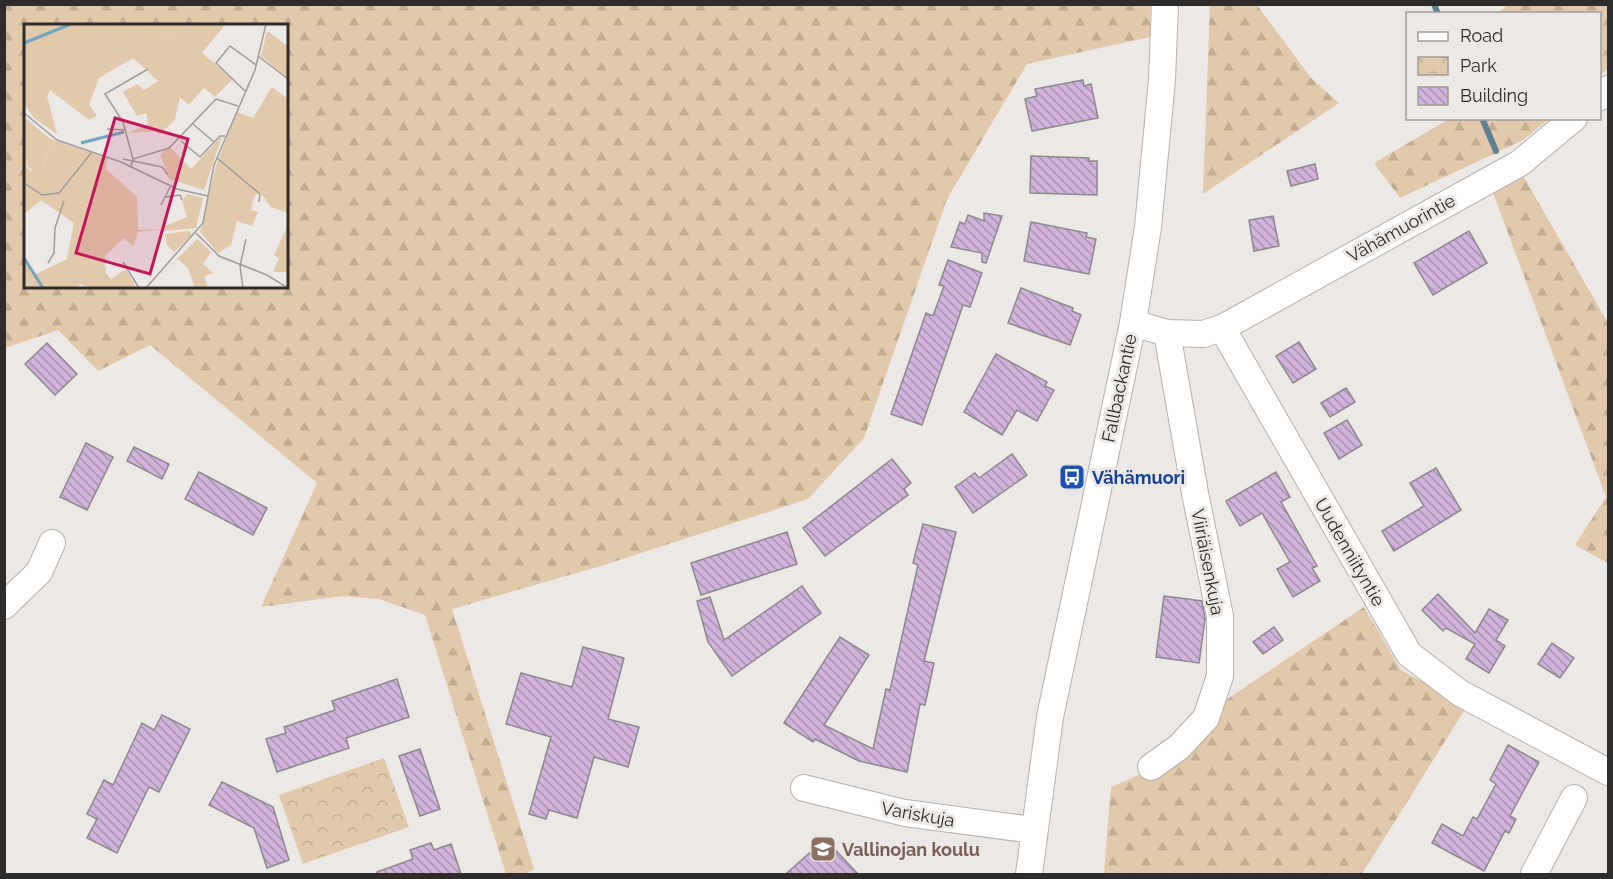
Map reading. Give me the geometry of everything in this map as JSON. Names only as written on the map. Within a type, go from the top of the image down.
[{"type":"street","name":"Fallbackantie","points":[[1029,874],[1033,830],[1050,717],[1133,323],[1152,198],[1162,80],[1165,4]]},
{"type":"street","name":"Vähämuorintie","points":[[1222,327],[1520,163],[1572,120]]},
{"type":"street","points":[[1133,323],[1167,333],[1203,334],[1222,327]]},
{"type":"street","name":"Uudenniityntie","points":[[1222,327],[1409,654],[1460,693],[1608,772]]},
{"type":"street","name":"Viiriäisenkuja","points":[[1150,767],[1179,747],[1206,718],[1220,676],[1220,616],[1195,493],[1167,333]]},
{"type":"street","points":[[4,606],[39,572],[52,543]]},
{"type":"street","name":"Variskuja","points":[[804,788],[905,813],[1033,830]]},
{"type":"street","points":[[1534,874],[1574,798]]},
{"type":"green space","points":[[1150,4],[1150,37],[1027,64],[947,199],[864,438],[808,499],[604,565],[452,609],[534,869],[525,874],[506,874],[425,615],[379,599],[343,596],[261,607],[317,483],[150,345],[98,371],[58,330],[5,348],[5,5]]},
{"type":"green space","points":[[1210,5],[1257,5],[1311,78],[1339,103],[1203,194]]},
{"type":"green space","points":[[1508,5],[1608,5],[1608,68],[1601,75],[1601,12],[1499,12]]},
{"type":"green space","points":[[1447,120],[1548,120],[1523,140],[1400,198],[1374,163]]},
{"type":"green space","points":[[1522,174],[1608,323],[1608,563],[1575,545],[1606,497],[1492,190]]},
{"type":"green space","points":[[1364,607],[1401,670],[1467,706],[1362,874],[1104,874],[1111,787],[1152,769],[1214,708]]},
{"type":"green space","points":[[384,758],[409,827],[303,864],[279,795]]},
{"type":"building","points":[[1083,80],[1084,86],[1091,84],[1098,118],[1032,131],[1025,99],[1037,96],[1035,89]]},
{"type":"building","points":[[1031,156],[1089,158],[1089,161],[1097,161],[1097,195],[1030,193]]},
{"type":"building","points":[[1315,164],[1318,179],[1291,186],[1287,171]]},
{"type":"building","points":[[984,213],[1002,216],[986,263],[982,262],[982,253],[951,247],[960,222],[965,224],[968,215],[984,221]]},
{"type":"building","points":[[1273,216],[1279,246],[1254,251],[1249,220]]},
{"type":"building","points":[[1031,222],[1087,233],[1086,237],[1096,239],[1089,274],[1024,261]]},
{"type":"building","points":[[1469,231],[1487,263],[1433,295],[1414,263]]},
{"type":"building","points":[[948,260],[982,273],[970,307],[963,305],[922,425],[891,414],[926,313],[933,316],[944,286],[939,285]]},
{"type":"building","points":[[1021,288],[1073,308],[1072,311],[1081,315],[1070,345],[1008,323]]},
{"type":"building","points":[[1299,342],[1316,369],[1293,383],[1276,356]]},
{"type":"building","points":[[47,343],[77,374],[55,395],[25,364]]},
{"type":"building","points":[[996,354],[1047,382],[1045,386],[1054,390],[1037,421],[1017,410],[1002,435],[964,412]]},
{"type":"building","points":[[1346,388],[1355,402],[1330,417],[1321,403]]},
{"type":"building","points":[[1347,420],[1362,445],[1339,459],[1324,433]]},
{"type":"building","points":[[86,443],[113,457],[87,510],[60,497]]},
{"type":"building","points":[[134,447],[169,464],[162,479],[127,461]]},
{"type":"building","points":[[1012,454],[1027,475],[973,513],[955,487],[975,473],[979,478]]},
{"type":"building","points":[[892,459],[911,483],[904,489],[908,495],[825,556],[803,528]]},
{"type":"building","points":[[1436,468],[1461,510],[1394,551],[1382,531],[1424,506],[1410,483]]},
{"type":"building","points":[[199,472],[267,508],[253,535],[185,499]]},
{"type":"building","points":[[1276,472],[1290,497],[1281,502],[1317,566],[1312,568],[1320,581],[1293,597],[1277,569],[1290,562],[1262,513],[1240,526],[1226,501]]},
{"type":"building","points":[[923,524],[956,532],[924,661],[934,663],[925,705],[920,704],[907,772],[859,761],[815,739],[813,742],[784,723],[840,637],[869,655],[824,725],[873,749],[886,689],[890,690],[918,565],[913,563]]},
{"type":"building","points":[[787,532],[797,564],[701,595],[691,563]]},
{"type":"building","points":[[802,586],[821,613],[732,676],[708,642],[697,601],[710,597],[724,640]]},
{"type":"building","points":[[1438,594],[1475,633],[1489,609],[1508,620],[1496,640],[1505,646],[1489,673],[1466,659],[1475,644],[1446,628],[1443,631],[1422,610]]},
{"type":"building","points":[[1164,596],[1202,601],[1205,619],[1199,663],[1156,657]]},
{"type":"building","points":[[1274,627],[1283,640],[1263,654],[1253,642]]},
{"type":"building","points":[[1552,643],[1574,658],[1560,678],[1538,664]]},
{"type":"building","points":[[583,647],[624,658],[608,719],[639,727],[628,767],[594,757],[577,818],[549,810],[546,819],[529,814],[551,737],[506,724],[521,673],[572,687]]},
{"type":"building","points":[[397,679],[409,717],[346,738],[349,748],[277,772],[266,739],[286,733],[284,727],[335,710],[332,701]]},
{"type":"building","points":[[162,715],[190,729],[159,792],[149,787],[117,853],[87,838],[97,819],[87,814],[104,780],[113,785],[142,723],[154,730]]},
{"type":"building","points":[[1508,745],[1539,762],[1510,816],[1516,819],[1509,833],[1505,831],[1484,871],[1432,843],[1442,824],[1463,836],[1473,817],[1477,819],[1496,784],[1490,780]]},
{"type":"building","points":[[420,749],[440,809],[420,816],[399,756]]},
{"type":"building","points":[[222,782],[273,807],[289,860],[267,868],[254,828],[209,805]]},
{"type":"building","points":[[825,839],[858,874],[786,874]]},
{"type":"building","points":[[431,843],[434,850],[451,844],[461,874],[377,874],[377,872],[413,859],[410,850]]},
{"type":"waterway","points":[[1434,4],[1437,12]]},
{"type":"waterway","points":[[1483,120],[1496,151]]},
{"type":"place","name":"Vähämuori","points":[[1072,477]]},
{"type":"place","name":"Vallinojan koulu","points":[[823,849]]}]
